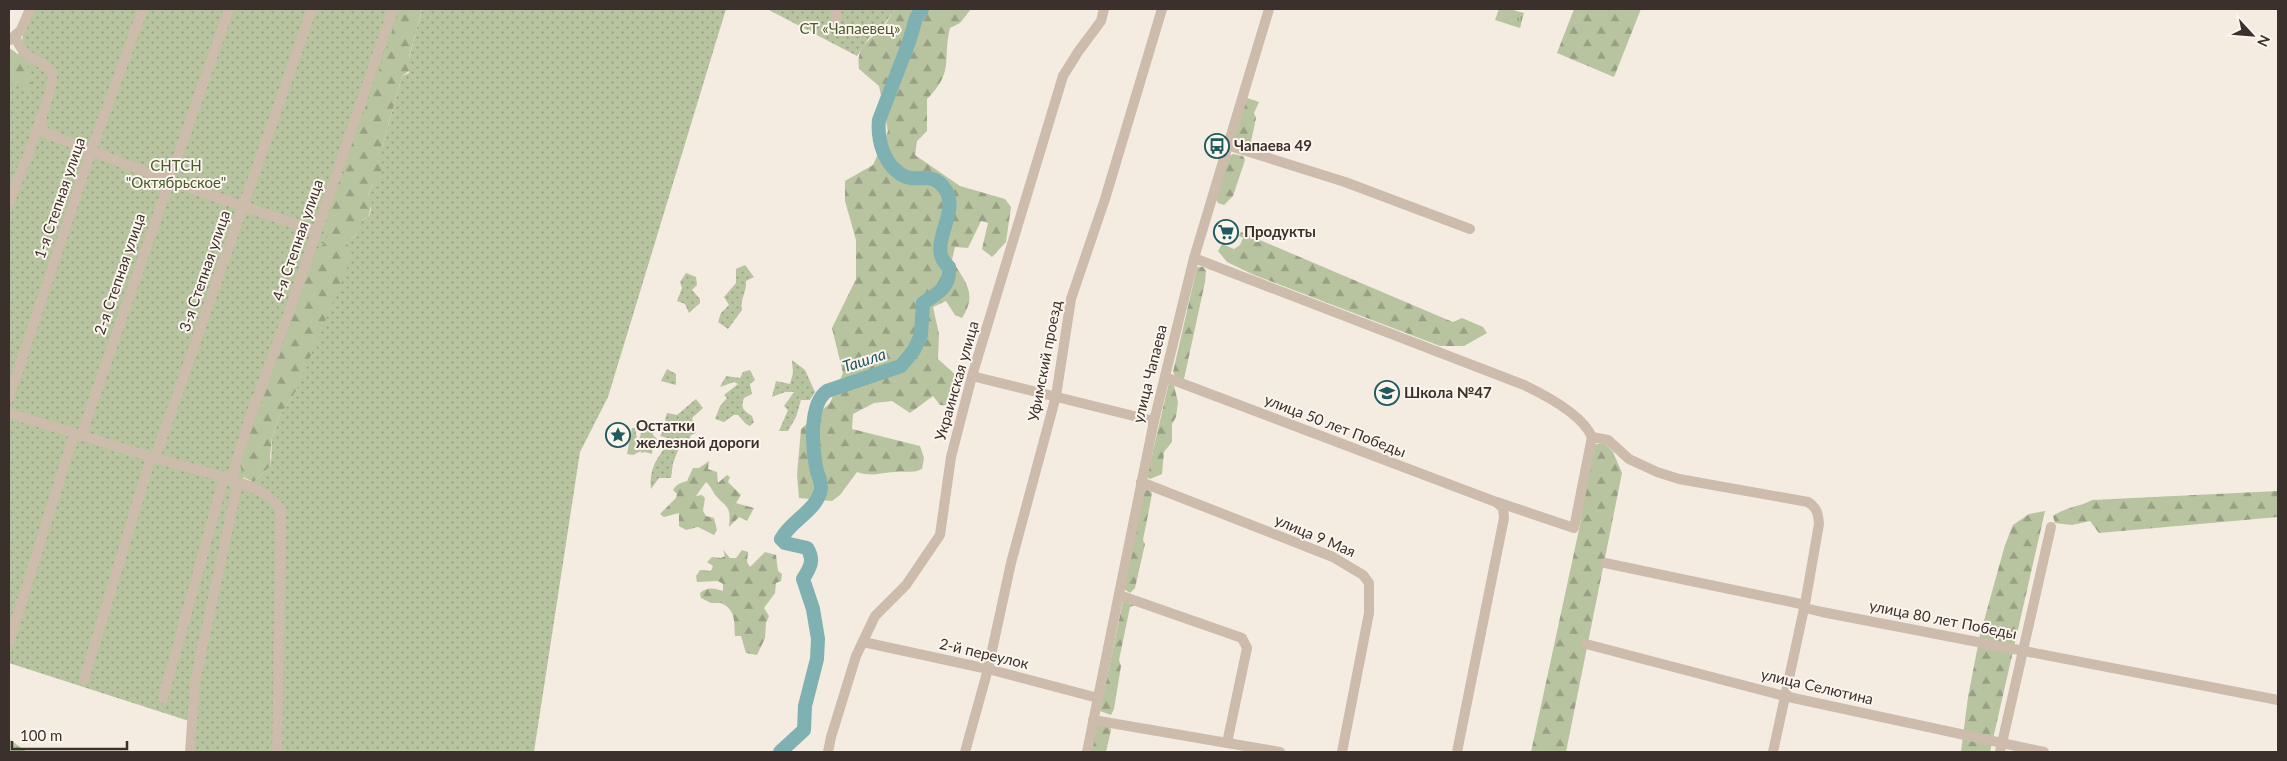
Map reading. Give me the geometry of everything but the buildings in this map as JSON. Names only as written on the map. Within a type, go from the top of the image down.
[{"type":"street","points":[[9,203],[40,121],[52,81],[52,75],[41,63],[26,54],[12,38],[21,30],[30,9]]},
{"type":"street","name":"1-я Степная улица","points":[[9,398],[91,151],[143,9]]},
{"type":"street","name":"2-я Степная улица","points":[[9,643],[77,435],[229,9]]},
{"type":"street","name":"3-я Степная улица","points":[[84,680],[153,458],[244,206],[312,9]]},
{"type":"street","name":"4-я Степная улица","points":[[163,698],[250,417],[393,9]]},
{"type":"street","name":"Украинская улица","points":[[828,752],[850,674],[876,616],[906,585],[940,536],[951,457],[972,376],[1063,76],[1078,52],[1101,22],[1104,9]]},
{"type":"street","name":"Уфимский проезд","points":[[965,752],[988,669],[1011,563],[1056,396],[1071,299],[1105,199],[1162,9]]},
{"type":"street","name":"улица Чапаева","points":[[1088,752],[1154,421],[1194,258],[1268,9]]},
{"type":"street","points":[[40,121],[44,131],[48,134],[168,181],[316,231]]},
{"type":"street","points":[[1227,145],[1345,182],[1470,229]]},
{"type":"street","points":[[1194,258],[1546,395],[1589,430],[1592,437],[1608,440],[1629,459],[1657,472],[1679,479],[1808,502],[1814,506],[1818,511],[1818,524],[1804,608],[1773,752]]},
{"type":"street","points":[[972,376],[1154,421]]},
{"type":"street","name":"улица 50 лет Победы","points":[[1165,377],[1496,502],[1574,528],[1592,437]]},
{"type":"street","points":[[9,413],[153,458],[230,479],[258,489],[276,502],[281,509],[277,752]]},
{"type":"street","points":[[190,752],[195,681],[237,487],[230,479]]},
{"type":"street","name":"улица 9 Мая","points":[[1141,482],[1333,557],[1364,575],[1369,583],[1369,613],[1342,752]]},
{"type":"street","points":[[1457,752],[1504,518],[1503,508],[1496,502]]},
{"type":"street","points":[[2002,748],[2051,527]]},
{"type":"street","name":"улица 80 лет Победы","points":[[1605,563],[1801,604],[1804,608],[2278,700]]},
{"type":"street","points":[[1119,594],[1242,638],[1247,648],[1227,743]]},
{"type":"street","name":"2-й переулок","points":[[863,642],[988,669],[1098,698]]},
{"type":"street","name":"улица Селютина","points":[[1586,644],[1784,696],[2002,748],[2044,752]]},
{"type":"street","points":[[1093,720],[1280,752]]},
{"type":"green space","name":"СНТСН \"Октябрьское\"","points":[[33,9],[402,9],[338,214],[243,479],[254,482],[271,465],[272,437],[279,417],[296,391],[346,243],[356,235],[361,220],[368,218],[371,206],[368,195],[380,167],[382,148],[402,76],[409,73],[409,58],[422,9],[726,9],[608,397],[580,452],[534,752],[188,752],[189,721],[9,663],[9,79],[22,44],[23,31]]},
{"type":"green space","points":[[400,9],[422,9],[409,57],[413,68],[402,76],[382,148],[382,178],[373,183],[368,195],[372,202],[368,218],[361,220],[359,230],[346,243],[351,249],[351,259],[296,391],[279,417],[272,437],[271,465],[254,482],[243,477],[240,463],[250,424],[260,410],[314,251],[324,244],[328,236],[324,227],[330,197],[334,188],[344,176],[344,165],[391,39],[393,27]]},
{"type":"green space","name":"СТ «Чапаевец»","points":[[767,9],[895,9],[883,26],[868,39],[857,56]]},
{"type":"green space","points":[[895,9],[971,9],[960,23],[950,28],[944,73],[936,89],[927,99],[927,131],[917,141],[915,155],[960,186],[1005,199],[1011,207],[1006,242],[992,257],[982,249],[988,223],[981,221],[968,248],[955,247],[952,260],[968,288],[969,301],[962,318],[955,315],[946,301],[933,307],[939,334],[938,359],[958,377],[953,406],[940,405],[933,396],[910,413],[892,401],[874,403],[853,414],[852,429],[920,446],[924,458],[922,469],[872,474],[857,472],[840,495],[832,501],[799,498],[797,475],[801,429],[830,403],[843,373],[832,328],[856,279],[856,240],[845,201],[845,181],[873,165],[888,131],[879,86],[859,69],[860,54],[865,44],[884,26]]},
{"type":"green space","points":[[1499,9],[1509,9],[1524,13],[1520,28],[1495,20]]},
{"type":"green space","points":[[1574,9],[1641,9],[1614,77],[1557,53]]},
{"type":"green space","points":[[9,48],[25,62],[29,71],[29,81],[33,84],[32,91],[9,82]]},
{"type":"green space","points":[[1247,98],[1259,102],[1254,113],[1256,118],[1249,151],[1230,147]]},
{"type":"green space","points":[[1233,154],[1243,156],[1245,160],[1233,196],[1224,205],[1218,203],[1214,196],[1227,157]]},
{"type":"green space","points":[[1241,232],[1453,322],[1462,318],[1483,327],[1487,333],[1464,346],[1440,346],[1254,275],[1227,262],[1218,251],[1222,244],[1234,249],[1240,245],[1243,238],[1239,236]]},
{"type":"green space","points":[[745,265],[754,277],[746,281],[742,310],[728,329],[718,322],[721,313],[729,305],[724,297],[736,283],[736,269]]},
{"type":"green space","points":[[1197,267],[1203,267],[1206,271],[1205,282],[1184,379],[1182,380],[1176,377],[1173,372]]},
{"type":"green space","points":[[686,273],[696,277],[697,285],[692,290],[700,299],[700,303],[689,313],[685,304],[677,301],[682,288],[680,282]]},
{"type":"green space","points":[[792,360],[805,370],[815,392],[810,400],[801,400],[796,417],[788,431],[779,431],[788,410],[784,406],[794,392],[785,392],[772,397],[776,381],[790,384],[793,373]]},
{"type":"green space","points":[[667,369],[676,374],[676,385],[661,381]]},
{"type":"green space","points":[[750,370],[755,380],[750,384],[752,394],[744,398],[742,404],[745,411],[752,416],[754,422],[750,426],[738,415],[734,415],[724,422],[715,419],[720,406],[727,398],[724,395],[738,384],[734,382],[720,387],[726,376],[740,378],[743,372]]},
{"type":"green space","points":[[1169,382],[1174,386],[1178,402],[1176,417],[1172,424],[1172,442],[1164,452],[1162,474],[1150,479],[1147,477]]},
{"type":"green space","points":[[696,399],[703,408],[692,418],[696,433],[691,435],[685,449],[679,448],[673,463],[671,478],[659,478],[651,489],[653,467],[671,439],[660,436],[667,424],[665,419],[667,413],[677,415]]},
{"type":"green space","points":[[649,427],[653,430],[653,435],[657,439],[655,446],[653,445],[652,454],[641,453],[641,451],[633,455],[627,454],[632,428],[635,428],[637,439],[639,440],[642,430]]},
{"type":"green space","points":[[1604,443],[1613,452],[1622,473],[1566,752],[1531,752],[1580,525],[1591,445]]},
{"type":"green space","points":[[709,461],[708,469],[717,472],[718,483],[727,475],[730,477],[728,482],[741,495],[736,503],[754,508],[747,521],[739,517],[729,527],[730,515],[728,508],[706,482],[696,496],[702,495],[705,498],[703,511],[706,516],[714,518],[717,530],[714,535],[698,527],[686,530],[679,526],[679,513],[664,517],[660,514],[676,498],[677,494],[673,490],[676,486],[687,481],[693,468],[699,468]]},
{"type":"green space","points":[[1144,489],[1151,491],[1152,494],[1143,540],[1145,544],[1135,588],[1130,593],[1124,589]]},
{"type":"green space","points":[[2278,491],[2278,517],[2099,533],[2090,521],[2072,525],[2055,523],[2053,516],[2092,500]]},
{"type":"green space","points":[[2045,511],[1990,752],[1961,752],[1968,697],[1980,635],[2005,545],[2013,525],[2029,514]]},
{"type":"green space","points":[[723,550],[730,558],[736,558],[742,550],[748,552],[747,562],[750,567],[765,552],[776,555],[778,571],[782,574],[781,581],[776,583],[775,593],[764,608],[769,616],[766,623],[765,638],[757,655],[746,653],[741,636],[735,636],[733,616],[729,609],[721,603],[711,603],[701,598],[700,593],[706,589],[723,591],[723,584],[718,581],[697,582],[696,576],[700,570],[711,571],[713,566],[707,562],[712,557],[721,558],[725,556]]},
{"type":"green space","points":[[1123,601],[1135,605],[1130,607],[1119,660],[1121,666],[1114,709],[1111,715],[1100,711]]},
{"type":"green space","points":[[1098,724],[1109,726],[1111,730],[1106,752],[1091,752],[1095,727]]},
{"type":"green space","points":[[9,739],[27,752],[9,752]]},
{"type":"waterway","name":"Ташла","points":[[780,752],[804,730],[805,706],[817,659],[818,639],[813,609],[803,579],[809,568],[811,556],[807,548],[785,543],[781,539],[819,497],[821,484],[815,458],[813,437],[817,405],[827,391],[901,366],[914,350],[921,335],[923,303],[942,289],[948,280],[949,267],[942,259],[940,250],[949,208],[949,198],[945,189],[940,183],[930,178],[909,178],[897,172],[883,152],[879,136],[879,120],[909,42],[916,18],[922,9]]},
{"type":"place","name":"Чапаева 49","points":[[1217,146]]},
{"type":"place","name":"Продукты","points":[[1226,232]]},
{"type":"place","name":"Школа №47","points":[[1387,393]]},
{"type":"place","name":"Остатки железной дороги","points":[[618,435]]}]
